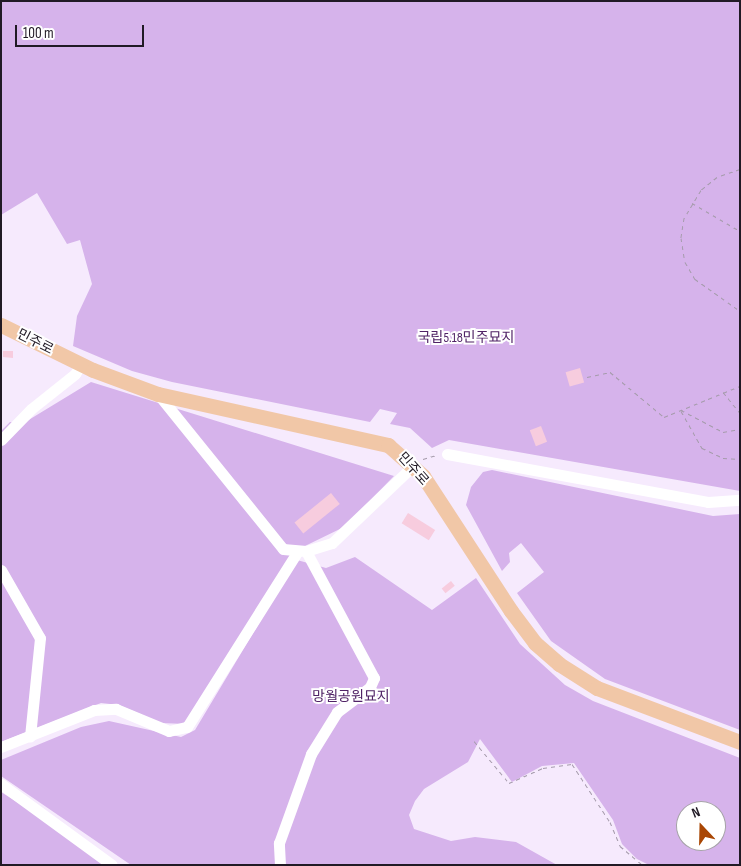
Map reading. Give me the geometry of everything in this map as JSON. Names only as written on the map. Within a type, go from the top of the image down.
[{"type":"main road","name":"민주로","points":[[1,325],[81,364],[158,394],[363,436],[388,445],[414,465],[512,611],[536,643],[559,664],[597,688],[740,742]]},
{"type":"lane","points":[[1,440],[31,409],[75,374],[81,364]]},
{"type":"lane","points":[[158,394],[271,538],[283,549],[301,552],[340,537],[414,465]]},
{"type":"lane","points":[[447,454],[708,502],[740,500]]},
{"type":"lane","points":[[1,747],[80,714],[108,709],[169,731],[187,728],[301,552]]},
{"type":"lane","points":[[280,865],[279,842],[311,754],[337,712],[370,688],[374,678],[301,552]]},
{"type":"lane","points":[[1,570],[40,638],[30,736]]},
{"type":"lane","points":[[1,784],[112,865]]},
{"type":"path","points":[[740,169],[711,180],[692,203],[682,229],[687,266],[702,286],[740,311]]},
{"type":"path","points":[[692,203],[740,231]]},
{"type":"path","points":[[587,377],[610,372],[664,416],[740,386]]},
{"type":"path","points":[[723,392],[740,413]]},
{"type":"path","points":[[681,410],[718,430],[740,430]]},
{"type":"path","points":[[681,410],[702,448],[723,458],[740,459]]},
{"type":"path","points":[[414,465],[447,454]]},
{"type":"path","points":[[474,740],[509,783],[543,768],[572,764],[610,822],[620,846],[643,865]]},
{"type":"green space","name":"국립5.18민주묘지","points":[[1,1],[740,1],[740,491],[449,440],[432,448],[410,428],[390,424],[397,413],[380,409],[370,422],[172,382],[132,371],[73,346],[77,316],[92,284],[80,240],[67,244],[37,193],[1,215]]},
{"type":"green space","points":[[91,382],[394,476],[344,527],[305,546],[186,724],[161,723],[119,705],[101,703],[1,742],[1,431],[10,422],[22,424]]},
{"type":"green space","points":[[492,470],[713,516],[740,514],[740,730],[605,679],[551,641],[517,593],[544,572],[521,543],[509,553],[510,562],[502,571],[466,505],[471,487],[483,472]]},
{"type":"green space","name":"망월공원묘지","points":[[355,557],[432,610],[476,578],[520,644],[565,685],[593,701],[740,758],[740,865],[649,865],[637,859],[622,844],[613,820],[574,763],[542,766],[512,782],[480,739],[468,762],[424,789],[415,801],[409,815],[414,829],[451,841],[475,837],[516,842],[557,865],[131,865],[1,776],[1,760],[81,727],[109,721],[181,737],[195,730],[297,560],[326,568]]},
{"type":"green space","points":[[1,792],[52,824],[108,865],[1,865]]},
{"type":"building","points":[[3,351],[13,351],[13,358],[3,357]]},
{"type":"building","points":[[580,368],[584,382],[570,387],[566,372]]},
{"type":"building","points":[[541,426],[547,442],[536,446],[530,430]]},
{"type":"building","points":[[331,493],[340,504],[303,533],[294,523]]},
{"type":"building","points":[[408,513],[435,530],[429,540],[402,523]]},
{"type":"building","points":[[451,581],[455,586],[445,593],[442,589]]}]
